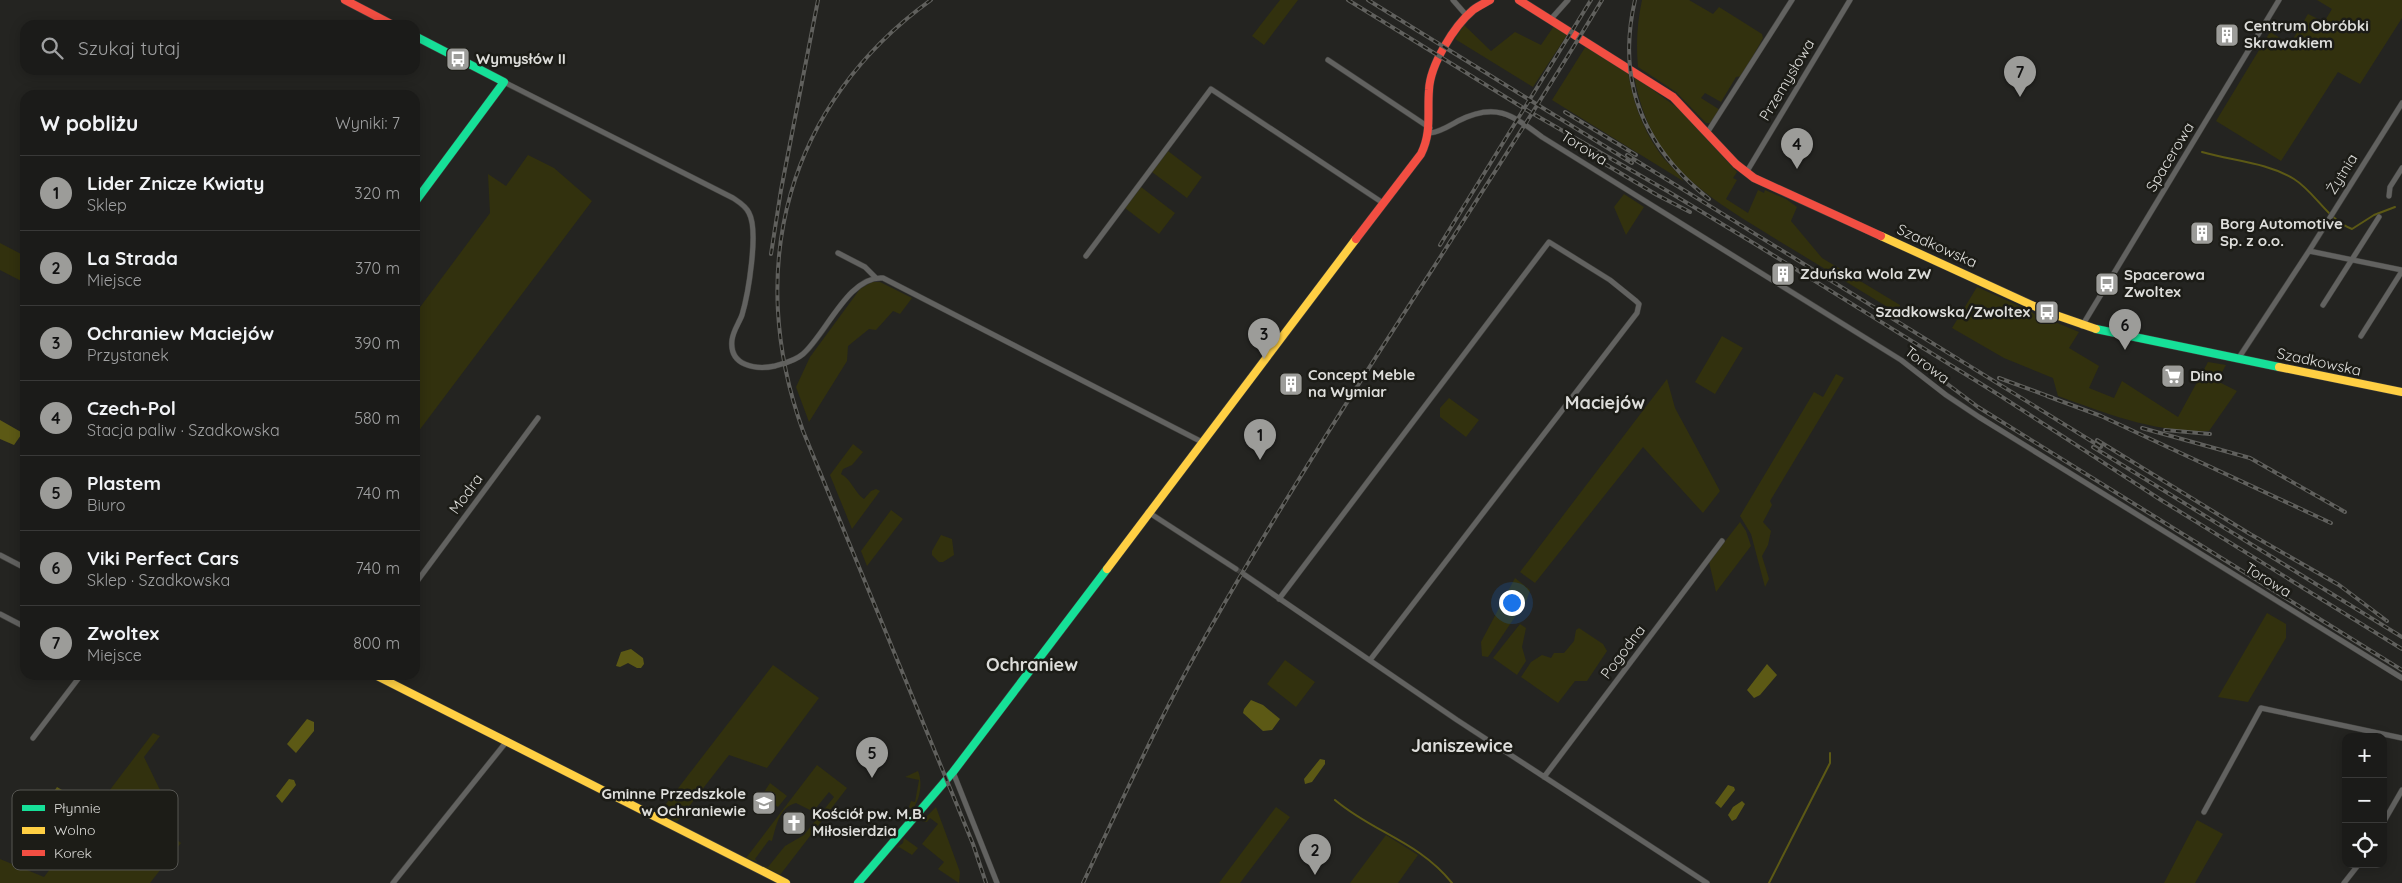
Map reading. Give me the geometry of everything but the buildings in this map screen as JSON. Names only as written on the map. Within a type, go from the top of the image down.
[{"type":"street","points":[[345,0],[383,20]]},
{"type":"street","points":[[1453,0],[1467,16]]},
{"type":"street","points":[[858,883],[953,772],[1148,512],[1422,154],[1428,142],[1430,131],[1428,93],[1431,73],[1467,16],[1474,9],[1490,0]]},
{"type":"street","name":"Szadkowska","points":[[1519,0],[1673,97],[1746,173],[2047,312],[2082,326],[2402,392]]},
{"type":"street","points":[[1551,19],[1568,0]]},
{"type":"street","points":[[1707,133],[1792,0]]},
{"type":"street","name":"Przemysłowa","points":[[1746,173],[1850,0]]},
{"type":"street","name":"Spacerowa","points":[[2082,326],[2279,0]]},
{"type":"street","points":[[420,39],[725,194],[746,208],[752,219],[753,228],[751,262],[742,316],[732,339],[734,354],[743,364],[763,369],[798,357],[812,345],[854,289],[864,281],[876,278]]},
{"type":"street","points":[[1328,60],[1430,131]]},
{"type":"street","points":[[420,195],[504,82]]},
{"type":"street","points":[[1086,256],[1211,89],[1384,203]]},
{"type":"street","name":"Żytnia","points":[[2238,359],[2309,252],[2402,103]]},
{"type":"street","name":"Torowa","points":[[1430,131],[1483,111],[1498,111],[1522,122],[1542,137],[1901,360],[1946,395],[1979,416],[2402,678]]},
{"type":"street","points":[[2388,196],[2390,187],[2402,168]]},
{"type":"street","points":[[2323,305],[2378,217]]},
{"type":"street","points":[[1279,599],[1549,242],[1610,280],[1639,304],[1637,313],[1370,660]]},
{"type":"street","points":[[2309,252],[2402,270],[2361,336]]},
{"type":"street","points":[[838,253],[865,267],[876,278],[899,285],[1202,442]]},
{"type":"street","name":"Modra","points":[[420,577],[538,418]]},
{"type":"street","points":[[1148,512],[1236,569]]},
{"type":"street","name":"Pogodna","points":[[1544,777],[1722,542]]},
{"type":"street","points":[[0,555],[20,565]]},
{"type":"street","points":[[1245,575],[1544,777],[1707,883]]},
{"type":"street","points":[[0,614],[20,624]]},
{"type":"street","points":[[33,738],[77,680]]},
{"type":"street","points":[[385,680],[786,883]]},
{"type":"street","points":[[2204,812],[2261,708],[2402,738]]},
{"type":"street","points":[[393,883],[507,741]]},
{"type":"street","points":[[953,772],[997,883]]},
{"type":"street","points":[[2387,816],[2402,790]]},
{"type":"street","points":[[2344,883],[2356,868]]},
{"type":"shaded area","points":[[1280,0],[1298,0],[1264,45],[1252,36]]},
{"type":"shaded area","points":[[1642,0],[1689,0],[1713,14],[1719,7],[1762,34],[1763,38],[1742,76],[1736,77],[1721,102],[1705,93],[1701,98],[1720,110],[1712,123],[1706,123],[1676,92],[1638,67],[1637,34]]},
{"type":"shaded area","points":[[2317,0],[2402,0],[2402,18],[2360,84],[2338,72],[2281,161],[2216,121],[2270,32],[2290,44],[2308,14],[2324,22],[2332,9]]},
{"type":"shaded area","points":[[1464,25],[1491,51],[1515,32],[1541,45],[1554,26],[1567,35],[1533,87],[1455,39]]},
{"type":"shaded area","points":[[1586,46],[1628,73],[1643,124],[1662,156],[1683,181],[1552,100]]},
{"type":"shaded area","points":[[1634,76],[1679,109],[1737,172],[1733,178],[1737,180],[1726,199],[1748,213],[1758,190],[1764,193],[1765,190],[1786,199],[1797,207],[1791,221],[1822,258],[1900,305],[1899,314],[1735,214],[1681,172],[1663,150],[1651,130],[1639,99]]},
{"type":"shaded area","points":[[1168,151],[1202,177],[1187,198],[1152,172]]},
{"type":"shaded area","points":[[528,155],[554,168],[592,201],[420,429],[420,307],[490,213],[488,174],[506,186]]},
{"type":"shaded area","points":[[1141,187],[1175,213],[1159,234],[1125,208]]},
{"type":"shaded area","points":[[1624,194],[1644,207],[1626,235],[1614,207]]},
{"type":"shaded area","points":[[0,243],[20,253],[20,280],[0,270]]},
{"type":"shaded area","points":[[872,282],[880,282],[912,298],[900,314],[893,311],[876,330],[869,329],[848,346],[847,361],[809,422],[796,387],[810,357],[860,289]]},
{"type":"shaded area","points":[[1977,287],[2026,309],[2047,321],[2055,322],[2079,332],[2069,348],[2099,366],[2089,388],[2114,398],[2122,381],[2178,417],[2208,362],[2226,365],[2217,381],[2237,391],[2209,431],[2189,431],[2151,426],[2114,416],[2058,396],[2053,378],[2004,358],[1952,328]]},
{"type":"shaded area","points":[[1722,336],[1743,348],[1715,394],[1695,382]]},
{"type":"shaded area","points":[[1836,374],[1844,378],[1770,501],[1772,505],[1763,522],[1771,531],[1768,545],[1762,556],[1769,579],[1765,587],[1751,534],[1740,516],[1814,392],[1823,397]]},
{"type":"shaded area","points":[[1667,379],[1675,408],[1720,491],[1703,513],[1643,447],[1535,583],[1520,572]]},
{"type":"shaded area","points":[[1449,398],[1479,420],[1466,437],[1440,417],[1440,408]]},
{"type":"shaded area","points":[[0,420],[20,431],[20,436],[14,445],[0,439]]},
{"type":"shaded area","points":[[853,444],[863,452],[852,465],[843,469],[841,474],[848,479],[864,499],[871,491],[876,489],[880,491],[852,529],[830,475]]},
{"type":"shaded area","points":[[891,510],[903,519],[867,566],[861,551]]},
{"type":"shaded area","points":[[1740,522],[1746,531],[1751,546],[1716,592],[1709,562]]},
{"type":"shaded area","points":[[941,535],[952,539],[954,555],[943,562],[939,562],[932,555],[932,551]]},
{"type":"shaded area","points":[[1515,578],[1530,590],[1527,599],[1488,657],[1482,656],[1481,642]]},
{"type":"shaded area","points":[[2267,613],[2286,624],[2286,638],[2248,702],[2218,697]]},
{"type":"shaded area","points":[[1520,624],[1526,628],[1522,647],[1526,661],[1517,675],[1493,658]]},
{"type":"shaded area","points":[[1579,628],[1603,644],[1607,651],[1587,681],[1575,681],[1558,703],[1521,677],[1531,662],[1542,655],[1551,658],[1554,653],[1564,653],[1574,641],[1576,630]]},
{"type":"shaded area","points":[[631,649],[643,658],[644,664],[641,668],[628,663],[620,667],[616,666],[621,652]]},
{"type":"shaded area","points":[[1285,660],[1315,682],[1296,707],[1267,684]]},
{"type":"shaded area","points":[[1767,664],[1777,675],[1760,695],[1754,698],[1747,690]]},
{"type":"shaded area","points":[[773,665],[819,698],[767,768],[729,755],[677,822],[659,813]]},
{"type":"shaded area","points":[[1251,700],[1263,705],[1280,719],[1272,730],[1263,731],[1243,713]]},
{"type":"shaded area","points":[[307,719],[314,722],[314,731],[296,753],[287,744]]},
{"type":"shaded area","points":[[153,733],[160,736],[144,757],[160,790],[110,790]]},
{"type":"shaded area","points":[[1320,759],[1325,760],[1325,764],[1312,782],[1305,784],[1304,779]]},
{"type":"shaded area","points":[[817,765],[847,788],[780,875],[763,866],[768,867],[785,846],[804,835],[834,797],[829,792],[816,808],[810,810],[796,803],[790,805],[779,818],[772,841],[769,840],[755,859],[758,862],[746,858]]},
{"type":"shaded area","points":[[918,771],[920,776],[920,791],[912,810],[909,807],[911,801],[915,802],[919,780],[905,777]]},
{"type":"shaded area","points":[[289,779],[294,780],[296,785],[282,803],[276,796]]},
{"type":"shaded area","points":[[770,783],[787,796],[778,807],[764,797],[766,794],[764,792]]},
{"type":"shaded area","points":[[1728,785],[1734,787],[1735,790],[1721,808],[1715,803]]},
{"type":"shaded area","points":[[1742,801],[1745,804],[1736,819],[1732,821],[1728,815],[1733,807]]},
{"type":"shaded area","points":[[936,807],[960,872],[959,883],[938,869],[944,862],[922,844],[938,824],[930,818],[927,822],[922,821]]},
{"type":"shaded area","points":[[1276,807],[1290,817],[1240,883],[1219,883]]},
{"type":"shaded area","points":[[2197,820],[2223,834],[2195,883],[2164,883]]},
{"type":"shaded area","points":[[1386,835],[1418,855],[1398,883],[1350,883]]},
{"type":"shaded area","points":[[904,838],[918,848],[912,855],[899,847],[895,849],[903,843]]},
{"type":"shaded area","points":[[0,859],[12,864],[12,870],[27,870],[44,877],[49,870],[160,870],[150,883],[0,883]]},
{"type":"waterway","points":[[2202,152],[2260,165],[2283,173],[2302,185],[2329,213],[2343,225],[2352,229],[2374,215],[2395,207]]},
{"type":"waterway","points":[[1769,883],[1830,763],[1830,753]]},
{"type":"waterway","points":[[1335,800],[1365,821],[1425,857],[1452,883]]},
{"type":"tunnel","points":[[1236,569],[1245,575]]},
{"type":"railway","points":[[771,254],[781,190],[818,0]]},
{"type":"railway","points":[[931,0],[882,42],[842,88],[812,139],[791,193],[780,250],[778,309],[786,370],[803,431],[973,844],[986,883]]},
{"type":"railway","points":[[1348,0],[1530,112],[1755,244],[1999,395],[2161,500],[2402,649]]},
{"type":"railway","points":[[1368,0],[1632,163]]},
{"type":"railway","points":[[1440,245],[1591,0]]},
{"type":"railway","points":[[1083,883],[1177,688],[1259,545],[1602,0]]},
{"type":"railway","points":[[1635,0],[1630,30],[1629,59],[1633,86],[1640,111],[1652,135],[1667,158],[1686,179],[1709,199]]},
{"type":"railway","points":[[1565,112],[1636,155]]},
{"type":"railway","points":[[1627,155],[2101,447]]},
{"type":"railway","points":[[1605,164],[1690,212]]},
{"type":"railway","points":[[1934,374],[1978,407],[2402,670]]},
{"type":"railway","points":[[1999,378],[2053,398]]},
{"type":"railway","points":[[2047,396],[2101,416],[2331,523]]},
{"type":"railway","points":[[2142,428],[2250,458],[2345,512]]},
{"type":"railway","points":[[2165,430],[2210,434]]},
{"type":"railway","points":[[2097,440],[2250,534],[2339,585],[2387,621]]},
{"type":"railway","points":[[2093,447],[2402,637]]},
{"type":"traffic: fast","points":[[420,39],[504,82],[420,195]]},
{"type":"traffic: fast","points":[[2096,329],[2279,367]]},
{"type":"traffic: fast","points":[[858,883],[953,772],[1107,569]]},
{"type":"traffic: slow","points":[[1881,236],[2047,312],[2096,329]]},
{"type":"traffic: slow","points":[[1107,569],[1356,239]]},
{"type":"traffic: slow","points":[[2279,367],[2402,392]]},
{"type":"traffic: slow","points":[[385,680],[786,883]]},
{"type":"traffic: jam","points":[[345,0],[383,20]]},
{"type":"traffic: jam","points":[[1356,239],[1421,154],[1428,130],[1430,80],[1444,47],[1466,17],[1490,0]]},
{"type":"traffic: jam","points":[[1519,0],[1673,97],[1736,164],[1754,178],[1881,236]]},
{"type":"place","name":"Centrum Obróbki Skrawakiem","points":[[2227,35]]},
{"type":"place","name":"Wymysłów II","points":[[458,59]]},
{"type":"place","name":"Zwoltex","points":[[2020,97]]},
{"type":"place","name":"Czech-Pol","points":[[1797,169]]},
{"type":"place","name":"Borg Automotive Sp. z o.o.","points":[[2202,233]]},
{"type":"place","name":"Zduńska Wola ZW","points":[[1783,274]]},
{"type":"place","name":"Spacerowa Zwoltex","points":[[2107,284]]},
{"type":"place","name":"Szadkowska/Zwoltex","points":[[2047,312]]},
{"type":"place","name":"Viki Perfect Cars","points":[[2125,350]]},
{"type":"place","name":"Ochraniew Maciejów","points":[[1264,359]]},
{"type":"place","name":"Dino","points":[[2173,376]]},
{"type":"place","name":"Concept Meble na Wymiar","points":[[1291,384]]},
{"type":"place","name":"Lider Znicze Kwiaty","points":[[1260,460]]},
{"type":"place","name":"Plastem","points":[[872,778]]},
{"type":"place","name":"Gminne Przedszkole w Ochraniewie","points":[[764,803]]},
{"type":"place","name":"Kościół pw. M.B. Miłosierdzia","points":[[794,823]]},
{"type":"place","name":"La Strada","points":[[1315,875]]},
{"type":"district","name":"Maciejów","points":[[1605,403]]},
{"type":"district","name":"Ochraniew","points":[[1032,665]]},
{"type":"district","name":"Janiszewice","points":[[1462,746]]}]
